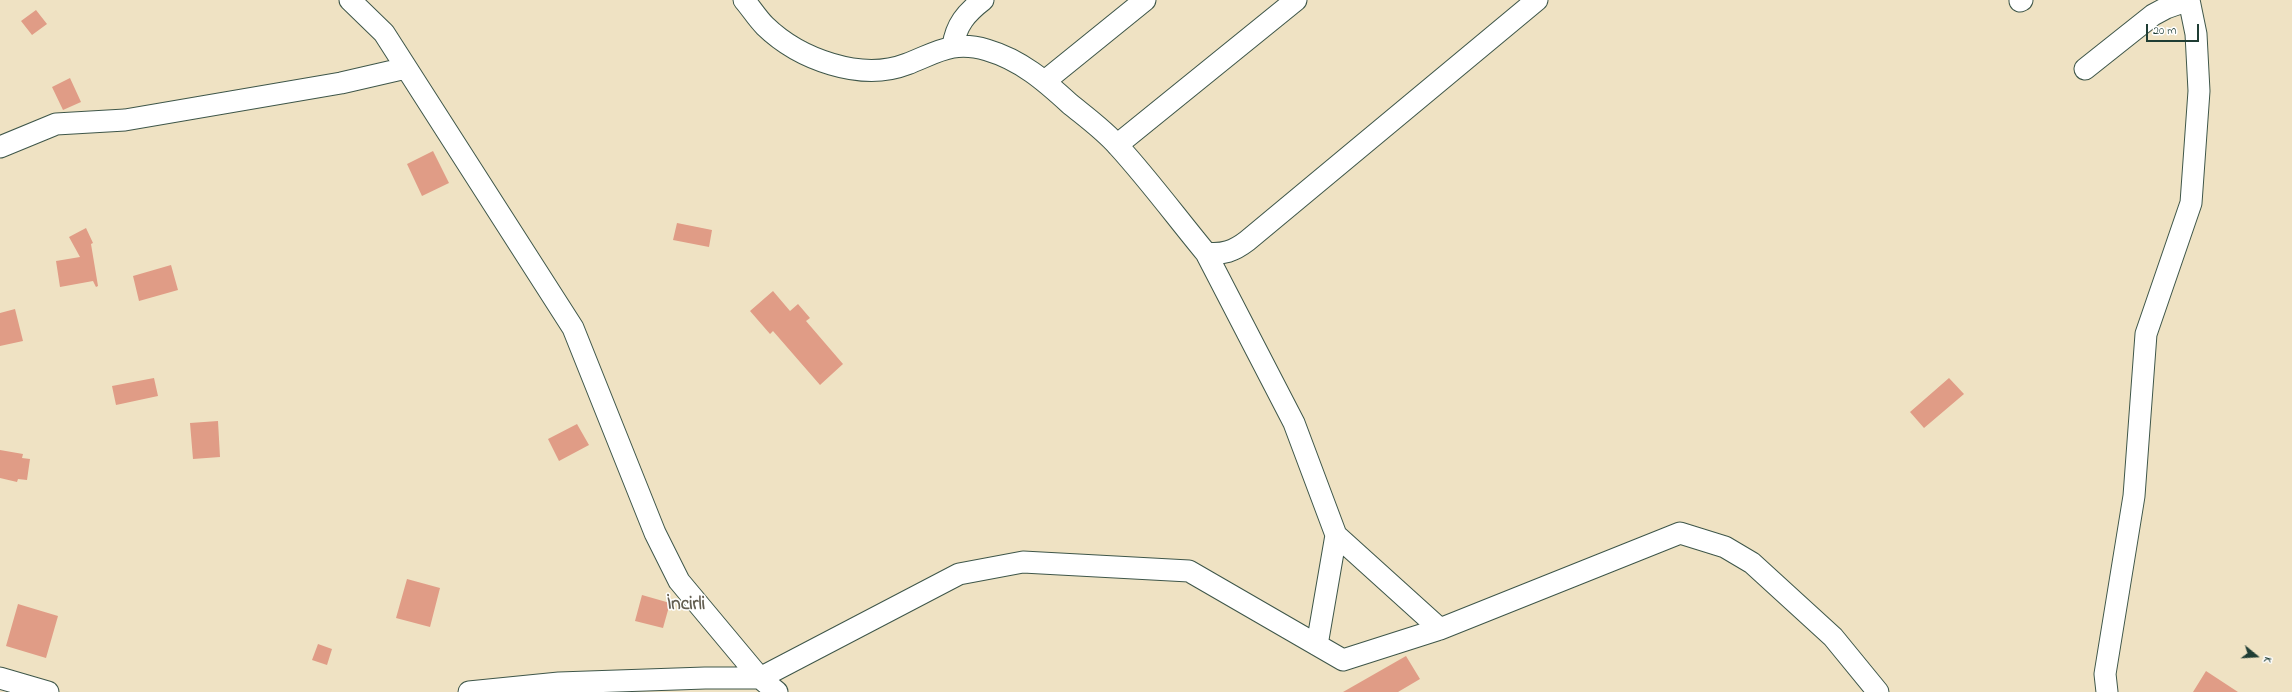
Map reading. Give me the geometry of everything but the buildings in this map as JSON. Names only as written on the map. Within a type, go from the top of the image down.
[{"type":"street","points":[[350,0],[384,33],[573,328],[655,533],[679,581],[760,678],[777,692]]},
{"type":"street","points":[[744,0],[765,26],[784,41],[801,52],[842,66],[863,70],[886,69],[906,65],[934,51],[953,46],[970,45],[1007,57],[1025,66],[1045,81],[1118,145],[1206,253],[1294,423],[1336,535],[1440,628]]},
{"type":"street","points":[[953,46],[956,32],[963,18],[982,0]]},
{"type":"street","points":[[1045,81],[1145,0]]},
{"type":"street","points":[[1118,145],[1296,0]]},
{"type":"street","points":[[1206,253],[1226,253],[1237,249],[1537,0]]},
{"type":"street","points":[[2085,68],[2153,15],[2166,8],[2189,0],[2196,34],[2199,91],[2191,203],[2146,334],[2134,496],[2105,674],[2107,692]]},
{"type":"street","points":[[0,147],[56,124],[125,120],[342,83],[406,68]]},
{"type":"street","points":[[469,692],[559,682],[702,685],[760,678],[959,574],[1023,562],[1189,571],[1343,660],[1440,628],[1680,533],[1724,547],[1752,563],[1833,637],[1878,692]]},
{"type":"street","points":[[1317,646],[1336,535]]},
{"type":"street","points":[[0,678],[48,692]]},
{"type":"district","name":"İncirli","points":[[686,606]]}]
